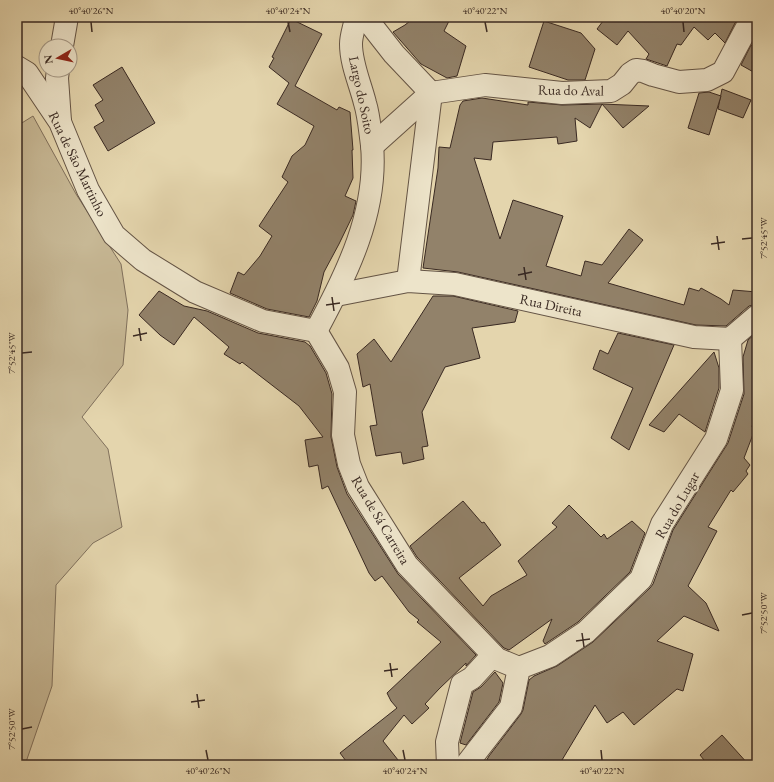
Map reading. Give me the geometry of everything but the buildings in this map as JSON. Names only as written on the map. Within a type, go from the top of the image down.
[{"type":"street","points":[[63,38],[67,17]]},
{"type":"street","name":"Largo do Soito","points":[[316,331],[336,295],[362,230],[372,186],[372,146],[366,104],[353,62],[351,43],[356,17]]},
{"type":"street","points":[[365,17],[394,54],[431,93]]},
{"type":"street","name":"Rua do Aval","points":[[431,93],[485,85],[562,93],[611,91],[622,84],[630,74],[636,70],[678,82],[707,80],[723,72],[746,29]]},
{"type":"street","name":"Rua de São Martinho","points":[[17,67],[27,73],[60,122],[88,190],[114,235],[143,260],[195,292],[263,321],[316,331]]},
{"type":"street","points":[[57,78],[60,122]]},
{"type":"street","points":[[372,146],[431,93]]},
{"type":"street","points":[[408,281],[431,93]]},
{"type":"street","name":"Rua Direita","points":[[336,295],[408,281],[455,284],[694,337],[730,339]]},
{"type":"street","points":[[730,339],[757,316]]},
{"type":"street","name":"Rua de Sá Carreira","points":[[316,331],[338,368],[345,392],[343,435],[349,464],[358,487],[406,565],[493,655],[498,659],[519,668]]},
{"type":"street","name":"Rua do Lugar","points":[[519,668],[550,656],[586,632],[641,579],[662,524],[716,439],[732,390],[730,339]]},
{"type":"street","points":[[448,765],[448,742],[462,684],[472,678],[493,655]]},
{"type":"street","points":[[466,765],[511,707],[519,668]]},
{"type":"shaded area","points":[[33,116],[76,194],[121,264],[128,310],[123,365],[82,417],[108,449],[122,527],[93,543],[56,585],[52,686],[25,765],[17,765],[17,126]]}]
